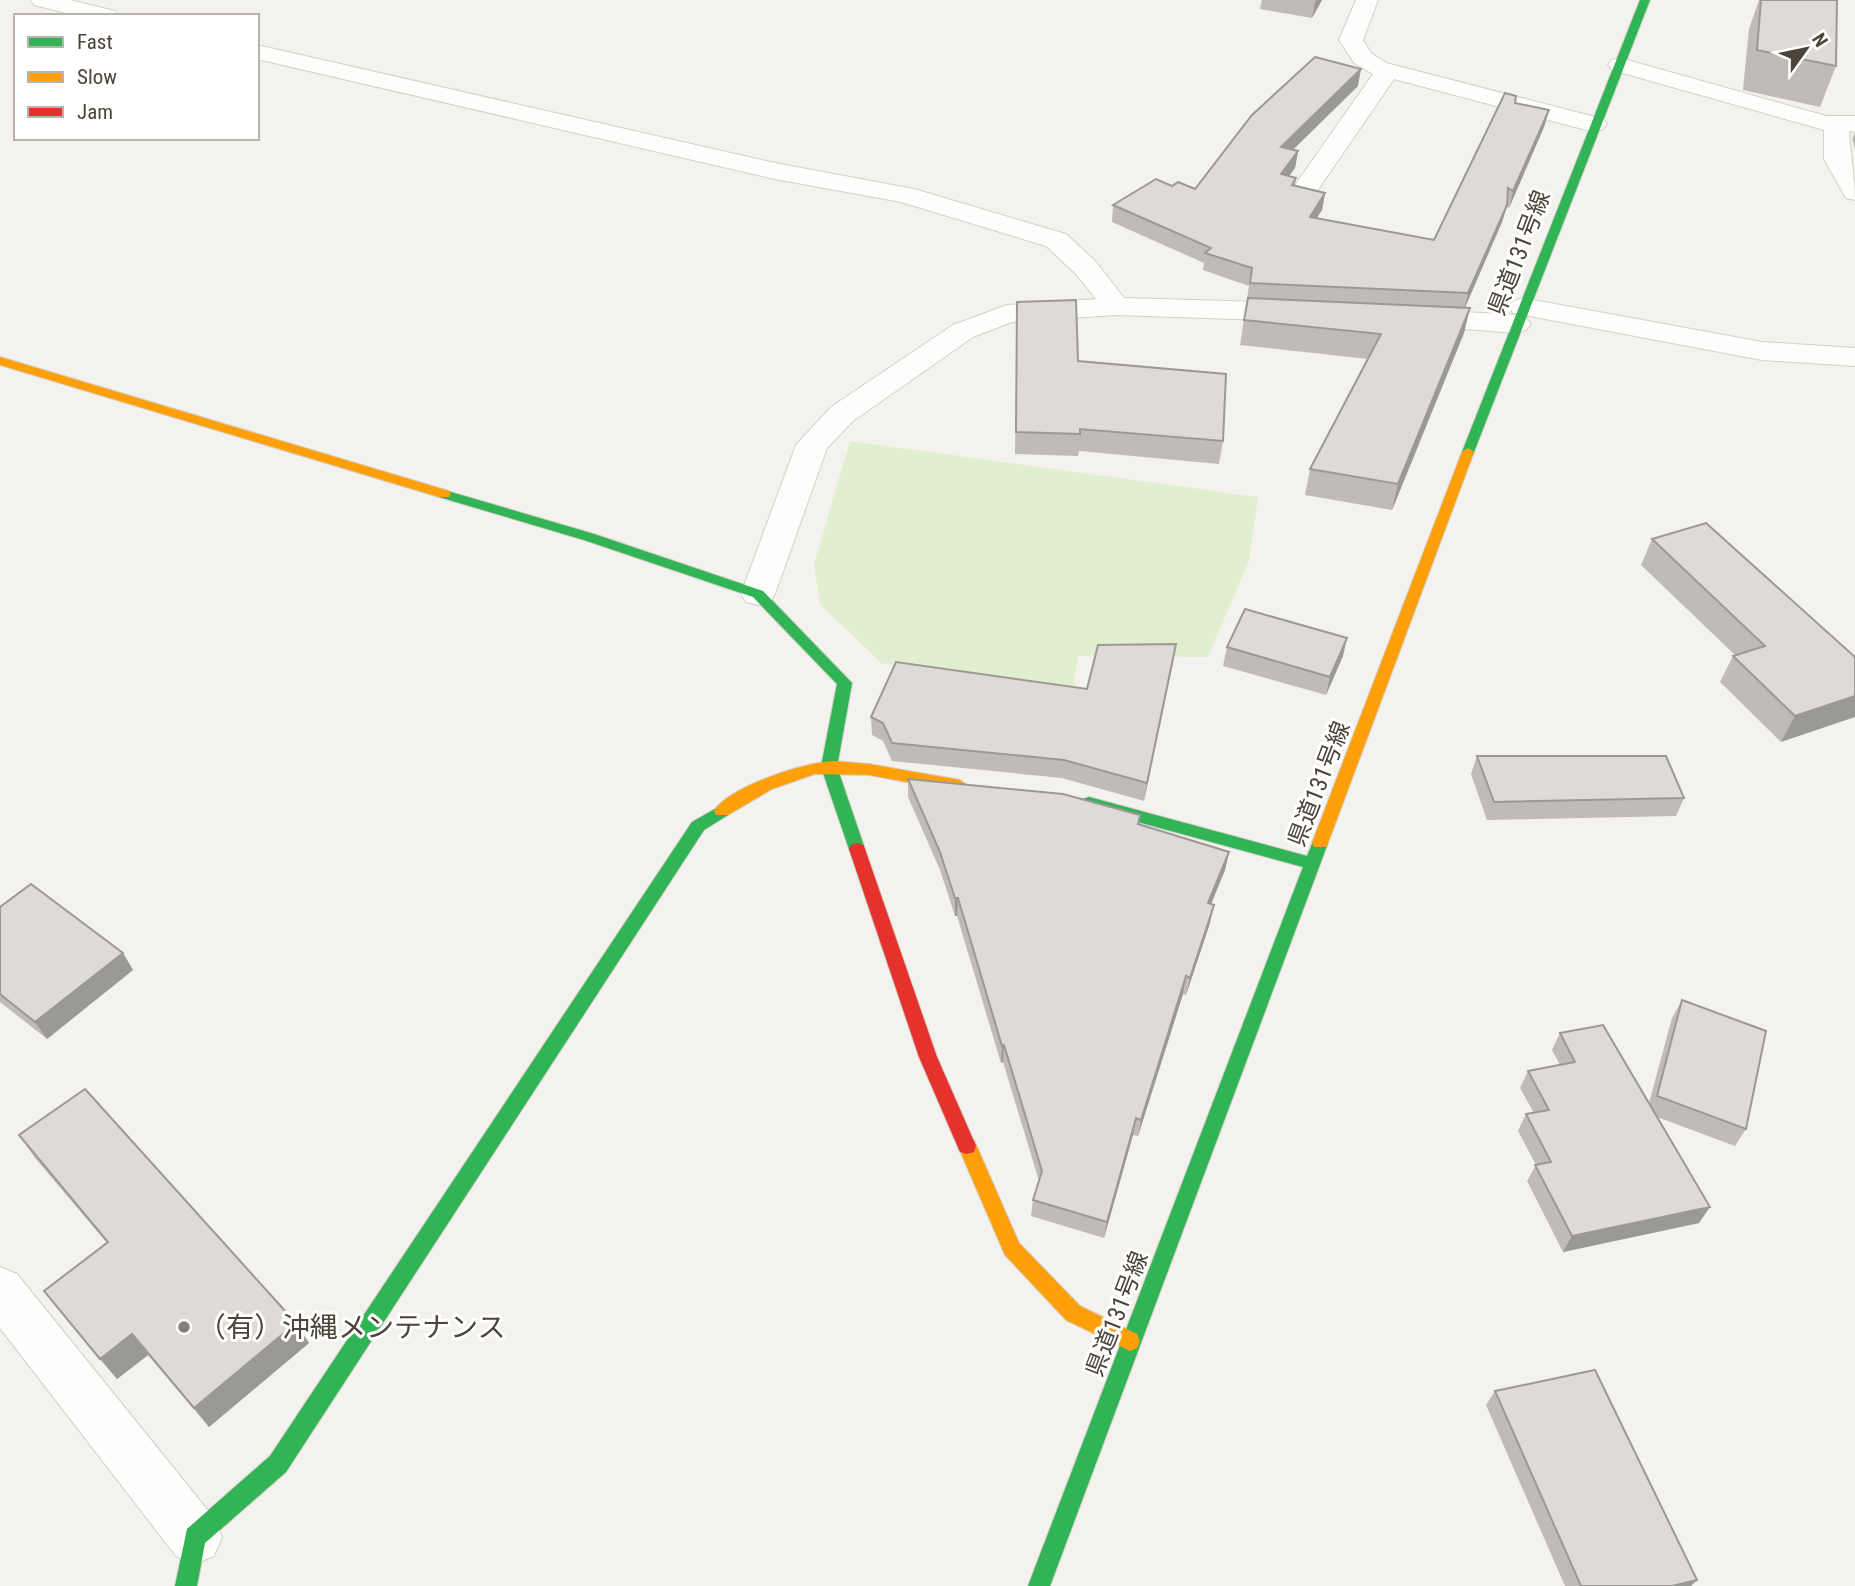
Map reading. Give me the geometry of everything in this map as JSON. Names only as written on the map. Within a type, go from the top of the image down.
[{"type":"street","points":[[42,0],[99,14]]},
{"type":"street","points":[[1367,0],[1351,40],[1353,49],[1362,58],[1388,70],[1594,124]]},
{"type":"street","name":"県道131号線","points":[[1039,1586],[1519,315],[1645,0]]},
{"type":"street","points":[[259,52],[775,171],[905,195],[1056,240],[1086,268],[1116,306]]},
{"type":"street","points":[[1620,65],[1845,124],[1837,159],[1855,192]]},
{"type":"street","points":[[1306,188],[1388,70]]},
{"type":"street","points":[[758,594],[812,445],[842,414],[963,331],[1007,314],[1116,306],[1328,313]]},
{"type":"street","points":[[1382,316],[1519,315],[1762,351],[1855,357]]},
{"type":"street","points":[[0,361],[589,537],[758,594],[845,683],[829,767],[928,1057],[1012,1249],[1073,1313],[1130,1341]]},
{"type":"street","points":[[186,1586],[195,1537],[278,1464],[698,826],[773,780],[829,767],[927,784],[980,787]]},
{"type":"street","points":[[1075,799],[1313,864]]},
{"type":"street","points":[[0,1290],[195,1537]]},
{"type":"green space","points":[[850,441],[1258,497],[1249,561],[1208,657],[1078,656],[1072,698],[881,663],[820,604],[814,564]]},
{"type":"building","points":[[1761,0],[1837,0],[1836,66],[1757,50]]},
{"type":"building","points":[[1315,57],[1361,69],[1281,147],[1298,151],[1281,174],[1296,178],[1292,185],[1325,193],[1310,217],[1434,240],[1505,93],[1516,96],[1515,103],[1549,110],[1513,191],[1508,188],[1507,205],[1468,293],[1250,283],[1252,268],[1205,253],[1211,248],[1113,205],[1156,179],[1172,186],[1178,182],[1195,189],[1252,115]]},
{"type":"building","points":[[1248,298],[1470,308],[1398,484],[1310,469],[1381,334],[1244,320]]},
{"type":"building","points":[[1076,300],[1078,361],[1226,374],[1223,441],[1080,429],[1080,434],[1016,432],[1017,302]]},
{"type":"building","points":[[1706,523],[1855,657],[1855,696],[1795,716],[1733,656],[1765,646],[1652,539]]},
{"type":"building","points":[[1245,609],[1347,638],[1330,677],[1227,647]]},
{"type":"building","points":[[1176,644],[1147,783],[1064,760],[892,743],[883,723],[871,717],[896,662],[1087,689],[1098,645]]},
{"type":"building","points":[[1477,756],[1666,756],[1684,798],[1494,802]]},
{"type":"building","points":[[908,779],[1063,794],[1140,815],[1138,824],[1229,852],[1208,903],[1214,905],[1190,978],[1186,976],[1141,1120],[1136,1118],[1107,1222],[1033,1200],[1042,1171],[958,898],[955,898],[940,852]]},
{"type":"building","points":[[31,884],[123,953],[35,1022],[0,994],[0,907]]},
{"type":"building","points":[[1682,1000],[1766,1031],[1746,1129],[1657,1096]]},
{"type":"building","points":[[1603,1025],[1710,1207],[1572,1236],[1535,1165],[1551,1162],[1526,1114],[1549,1110],[1528,1071],[1575,1062],[1560,1033]]},
{"type":"building","points":[[85,1089],[296,1323],[194,1408],[132,1334],[100,1359],[44,1291],[108,1242],[19,1135]]},
{"type":"building","points":[[1595,1370],[1697,1580],[1672,1586],[1581,1586],[1495,1391]]},
{"type":"traffic: fast","points":[[1468,452],[1645,0]]},
{"type":"traffic: fast","points":[[444,494],[589,537],[758,594],[845,683],[829,767],[857,849]]},
{"type":"traffic: fast","points":[[1089,803],[1313,864]]},
{"type":"traffic: fast","points":[[186,1586],[195,1537],[278,1464],[698,826],[722,811]]},
{"type":"traffic: fast","points":[[1039,1586],[1320,843]]},
{"type":"traffic: slow","points":[[0,361],[444,494]]},
{"type":"traffic: slow","points":[[1320,843],[1468,452]]},
{"type":"traffic: slow","points":[[722,811],[778,779],[815,768],[869,770],[960,786]]},
{"type":"traffic: slow","points":[[967,1146],[1012,1249],[1073,1313],[1130,1341]]},
{"type":"traffic: jam","points":[[857,849],[928,1057],[967,1146]]},
{"type":"place","name":"（有）沖縄メンテナンス","points":[[184,1327]]}]
